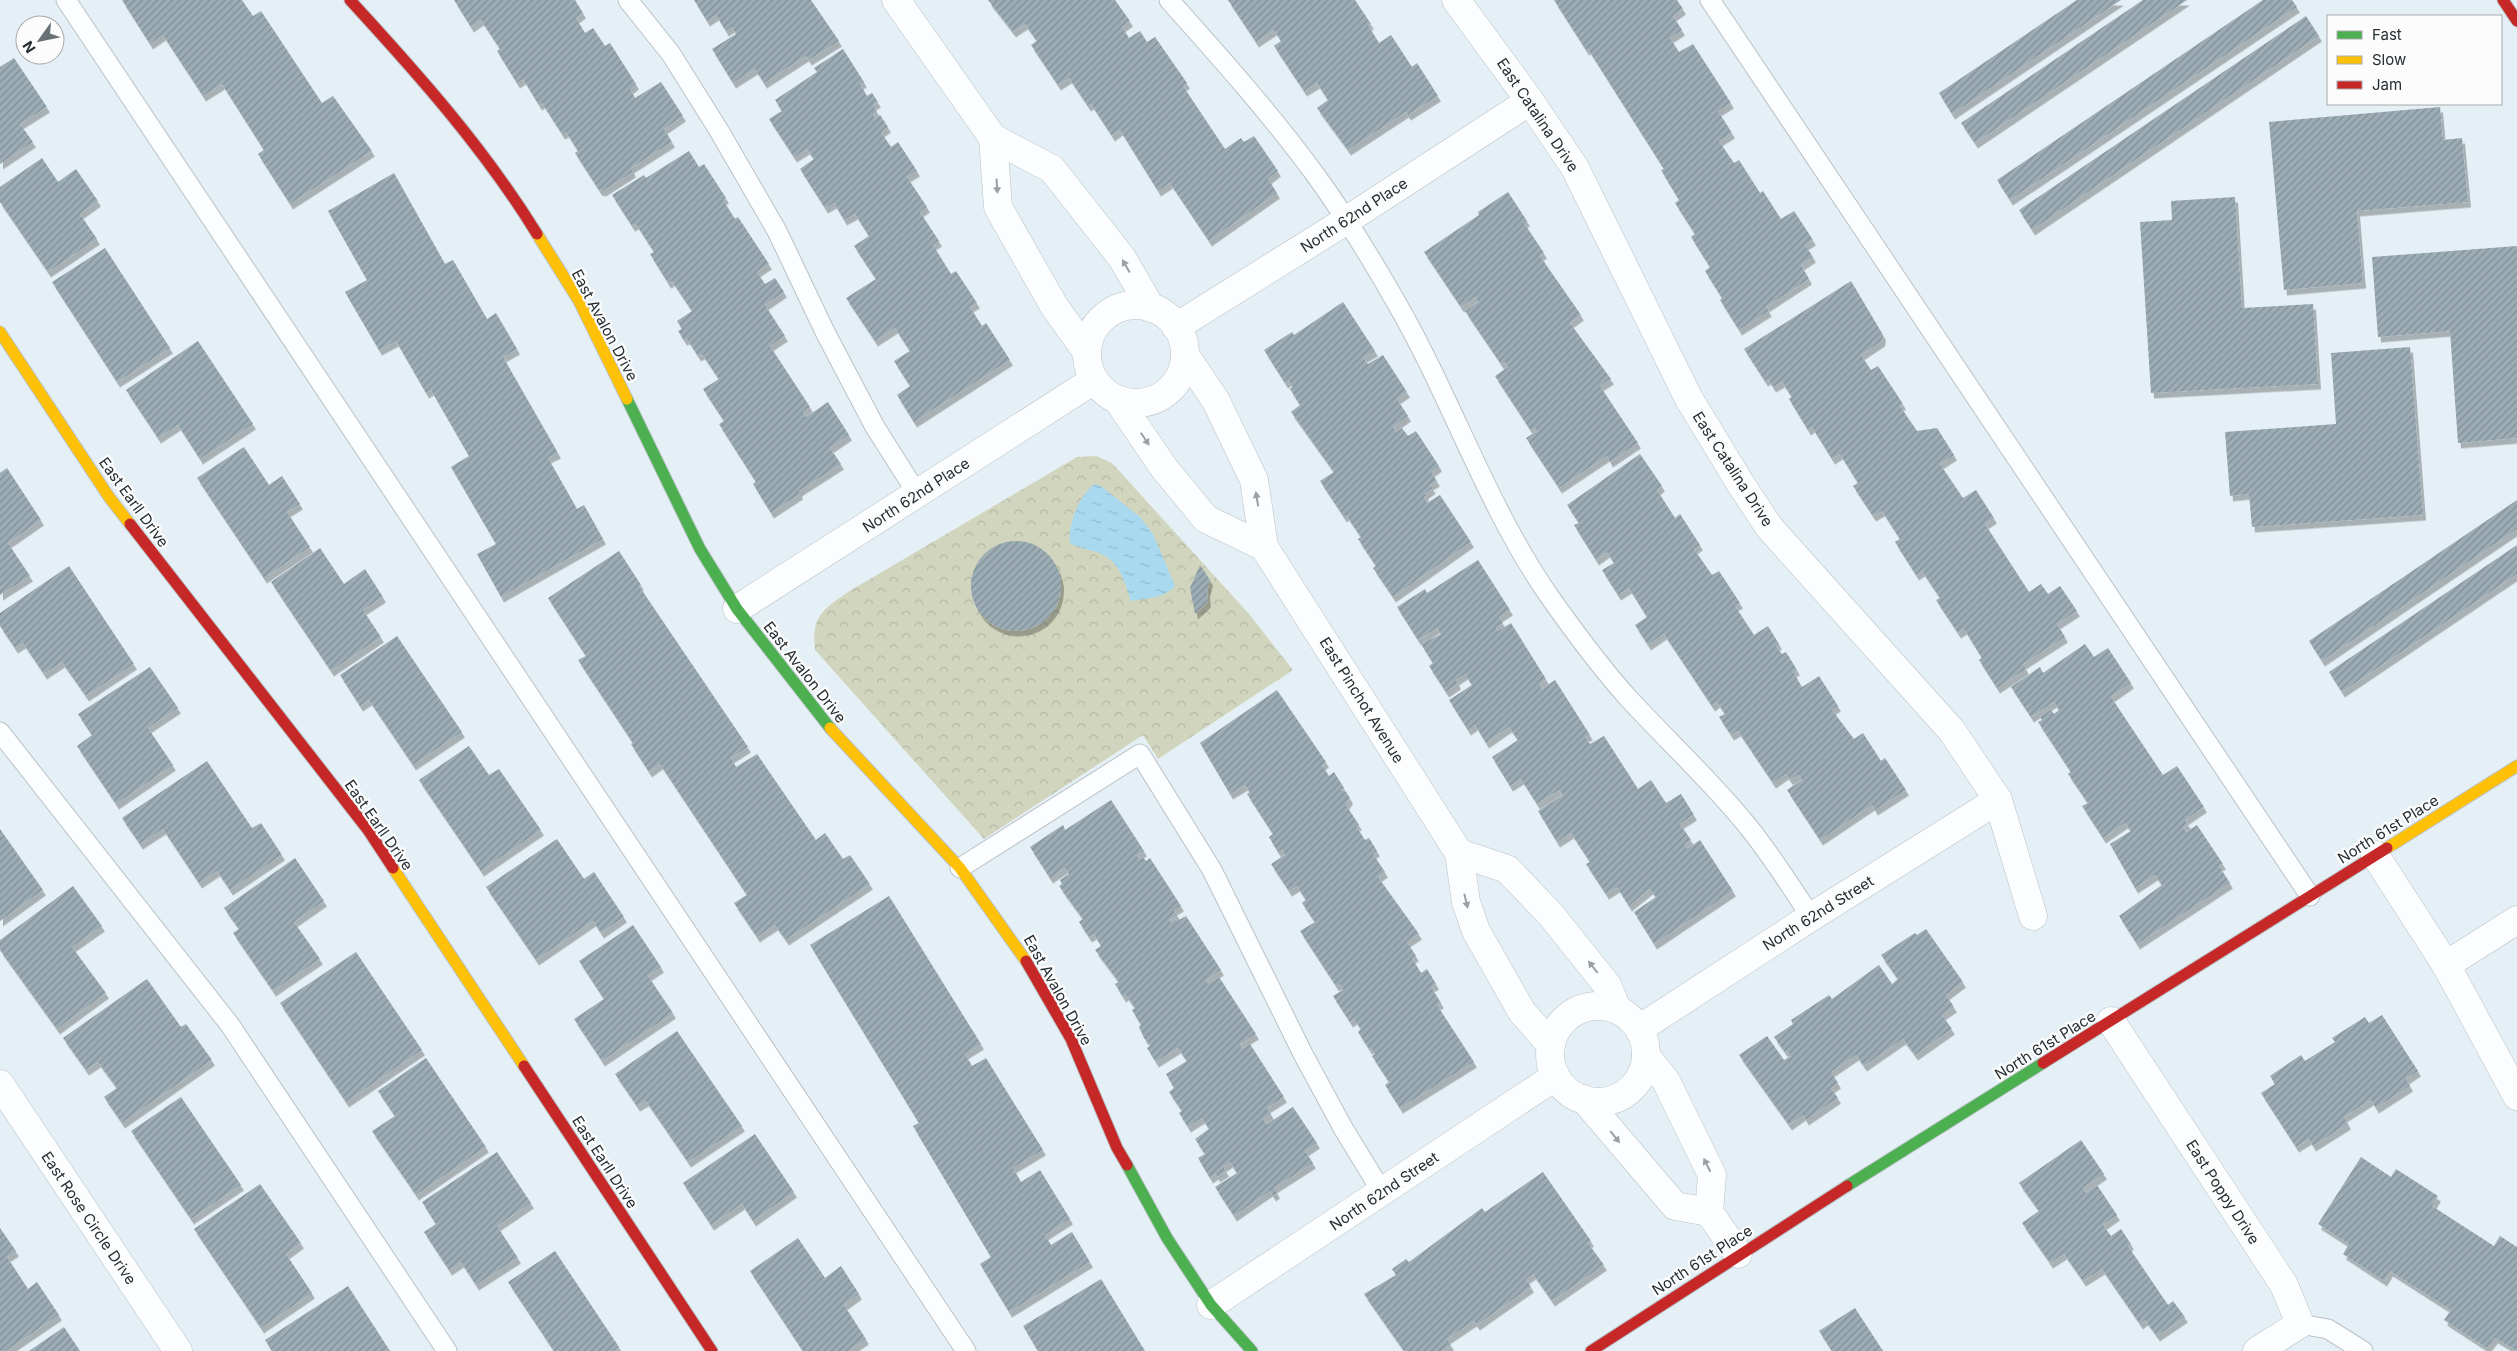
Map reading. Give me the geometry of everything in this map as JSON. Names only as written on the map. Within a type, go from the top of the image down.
[{"type":"street","name":"East Avalon Drive","points":[[350,0],[429,87],[490,162],[534,227],[579,301],[700,548],[737,609],[841,742],[960,868],[1018,947],[1071,1040],[1117,1148],[1167,1238],[1211,1306],[1252,1351]]},
{"type":"street","points":[[896,0],[993,138],[1052,170],[1122,258],[1151,308]]},
{"type":"street","name":"East Catalina Drive","points":[[1456,0],[1530,101],[1575,168],[1688,399],[1740,484],[1770,527],[1952,731],[1998,800],[2033,916]]},
{"type":"street","points":[[2503,0],[2517,22]]},
{"type":"street","name":"North 62nd Place","points":[[1176,327],[1530,101]]},
{"type":"street","points":[[993,138],[998,207],[1054,306],[1087,352]]},
{"type":"street","points":[[1136,306],[1151,308],[1169,319],[1176,327],[1181,336],[1185,355],[1182,370],[1175,384],[1163,395],[1148,402],[1132,403],[1117,399],[1108,394],[1094,380],[1090,371],[1087,352],[1090,337],[1098,324],[1108,314],[1122,308],[1136,306]]},
{"type":"street","name":"East Earll Drive","points":[[0,332],[110,497],[368,830],[712,1351]]},
{"type":"street","name":"East Pinchot Avenue","points":[[1185,355],[1216,401],[1254,480],[1264,547],[1459,853],[1466,902],[1476,931],[1522,1012],[1551,1045]]},
{"type":"street","name":"North 62nd Place","points":[[737,609],[918,495],[1094,380]]},
{"type":"street","points":[[1117,399],[1164,468],[1206,519],[1264,547]]},
{"type":"street","name":"North 61st Place","points":[[1600,1349],[1738,1254],[2517,766]]},
{"type":"street","name":"North 62nd Street","points":[[1639,1029],[1811,917],[1998,800]]},
{"type":"street","points":[[1459,853],[1506,869],[1564,930],[1607,985],[1617,1009]]},
{"type":"street","points":[[2376,855],[2446,965],[2517,1096]]},
{"type":"street","points":[[2446,965],[2517,920]]},
{"type":"street","points":[[1584,1099],[1598,1102],[1613,1100],[1626,1093],[1644,1071],[1646,1045],[1639,1029],[1628,1016],[1617,1009],[1603,1006],[1589,1007],[1575,1011],[1564,1020],[1555,1032],[1551,1045],[1552,1066],[1556,1076],[1563,1086],[1584,1099],[1674,1206],[1709,1212]]},
{"type":"street","name":"East Poppy Drive","points":[[2111,1021],[2284,1286],[2300,1324]]},
{"type":"street","points":[[1646,1056],[1666,1081],[1712,1175],[1709,1212],[1738,1254]]},
{"type":"street","name":"North 62nd Street","points":[[1211,1306],[1556,1076]]},
{"type":"street","name":"East Rose Circle Drive","points":[[0,1084],[178,1351]]},
{"type":"street","points":[[2257,1351],[2300,1324]]},
{"type":"lane","points":[[66,0],[966,1351]]},
{"type":"lane","points":[[628,0],[671,54],[718,129],[777,231],[825,332],[875,427],[918,495]]},
{"type":"lane","points":[[1169,0],[1313,172],[1346,220],[1396,303],[1435,374],[1502,518],[1546,590],[1578,635],[1629,699],[1692,763],[1747,825],[1781,870],[1811,917]]},
{"type":"lane","points":[[1710,0],[2310,896]]},
{"type":"lane","points":[[0,732],[230,1025],[447,1351]]},
{"type":"lane","points":[[960,868],[1140,754],[1212,870],[1303,1054],[1343,1128],[1382,1192]]},
{"type":"lane","points":[[2300,1324],[2328,1329],[2363,1351]]},
{"type":"green space","points":[[1096,456],[1112,463],[1249,614],[1293,670],[1158,759],[1143,735],[984,839],[815,650],[814,638],[817,621],[826,609],[848,592],[1077,457]]},
{"type":"water","points":[[1095,484],[1101,486],[1140,517],[1153,534],[1175,586],[1170,590],[1155,597],[1131,601],[1120,571],[1110,560],[1104,555],[1070,543],[1071,528],[1076,510],[1089,488]]},
{"type":"building","points":[[122,0],[242,0],[253,16],[261,11],[322,103],[333,96],[372,151],[290,204],[258,154],[264,150],[222,84],[203,96],[163,35],[150,44]]},
{"type":"building","points":[[454,0],[575,0],[583,13],[576,18],[585,33],[593,28],[605,46],[610,43],[636,84],[630,89],[635,98],[661,82],[683,116],[664,129],[672,142],[631,168],[633,172],[603,191],[599,190],[575,153],[578,151],[566,132],[562,134],[542,103],[539,105],[523,79],[517,83],[497,51],[500,49],[481,20],[471,27]]},
{"type":"building","points":[[694,0],[811,0],[839,41],[809,60],[806,56],[764,83],[755,69],[733,83],[712,49],[736,34],[732,27],[726,31],[716,15],[707,21]]},
{"type":"building","points":[[988,0],[1115,0],[1130,21],[1122,27],[1129,38],[1140,31],[1147,42],[1155,37],[1187,83],[1183,86],[1225,149],[1241,138],[1244,142],[1254,136],[1278,171],[1268,179],[1277,193],[1209,241],[1170,183],[1158,191],[1120,130],[1112,136],[1091,104],[1088,106],[1069,78],[1058,85],[1031,45],[1037,41],[1025,24],[1013,32]]},
{"type":"building","points":[[1228,0],[1355,0],[1371,24],[1368,25],[1379,43],[1391,35],[1412,67],[1417,63],[1438,96],[1408,115],[1406,112],[1348,150],[1317,108],[1328,100],[1317,83],[1304,91],[1274,46],[1281,41],[1274,30],[1256,42]]},
{"type":"building","points":[[1554,0],[1677,0],[1683,9],[1673,16],[1682,30],[1670,38],[1679,52],[1693,44],[1731,103],[1718,111],[1732,133],[1719,141],[1734,163],[1739,160],[1760,193],[1763,191],[1781,219],[1794,211],[1813,240],[1805,245],[1813,257],[1801,265],[1809,279],[1766,307],[1769,311],[1739,330],[1705,271],[1710,267],[1691,237],[1695,234],[1675,203],[1679,200],[1661,170],[1664,169],[1588,49],[1586,50]]},
{"type":"building","points":[[2077,0],[2121,0],[1952,114],[1939,93]]},
{"type":"building","points":[[2143,0],[2187,0],[1975,143],[1961,123]]},
{"type":"building","points":[[2263,0],[2292,0],[2297,7],[2010,200],[1997,180]]},
{"type":"building","points":[[2306,16],[2319,36],[2032,230],[2019,210]]},
{"type":"building","points":[[843,49],[864,82],[860,84],[867,96],[872,93],[878,102],[873,105],[877,112],[873,115],[875,119],[880,115],[888,127],[881,132],[891,147],[898,142],[917,171],[907,177],[927,207],[920,212],[939,241],[933,245],[951,274],[956,271],[977,303],[970,307],[982,326],[986,323],[1010,360],[914,422],[897,395],[910,386],[894,361],[910,351],[895,328],[875,341],[846,298],[876,279],[854,246],[869,236],[855,214],[844,220],[834,203],[825,208],[800,169],[814,159],[807,149],[794,157],[769,119],[782,111],[775,100],[817,72],[814,68]]},
{"type":"building","points":[[14,58],[15,65],[19,65],[47,107],[20,124],[33,142],[0,164],[0,67]]},
{"type":"building","points":[[2440,107],[2443,140],[2462,138],[2468,202],[2357,211],[2363,283],[2284,290],[2269,122]]},
{"type":"building","points":[[689,151],[699,167],[704,164],[726,198],[723,200],[735,219],[738,217],[769,264],[757,272],[765,284],[775,278],[784,292],[765,305],[785,336],[770,346],[810,407],[803,412],[806,417],[828,402],[849,435],[830,448],[841,464],[799,491],[800,494],[771,513],[753,484],[756,482],[719,424],[724,421],[703,389],[719,379],[702,354],[698,356],[687,339],[684,340],[678,331],[682,329],[677,321],[692,311],[672,281],[668,283],[650,254],[654,252],[636,224],[632,226],[612,195],[644,175],[646,178]]},
{"type":"building","points":[[42,158],[58,182],[76,169],[98,201],[80,214],[97,239],[48,272],[0,202],[0,187]]},
{"type":"building","points":[[394,173],[445,264],[453,260],[487,319],[496,313],[517,349],[503,357],[558,453],[548,458],[577,509],[584,505],[603,539],[501,597],[477,554],[496,544],[451,467],[469,456],[431,390],[426,393],[396,341],[379,350],[345,292],[367,280],[328,211]]},
{"type":"building","points":[[1508,192],[1527,221],[1524,223],[1544,253],[1540,256],[1581,315],[1570,323],[1611,379],[1600,386],[1638,443],[1610,462],[1607,456],[1559,488],[1526,438],[1537,431],[1535,428],[1531,431],[1495,376],[1508,367],[1505,362],[1501,364],[1465,311],[1478,302],[1475,297],[1461,307],[1424,252],[1479,215],[1478,212]]},
{"type":"building","points":[[2235,197],[2242,308],[2313,304],[2318,384],[2151,393],[2140,222],[2172,220],[2171,201]]},
{"type":"building","points":[[2517,246],[2517,438],[2458,443],[2450,331],[2378,337],[2372,257]]},
{"type":"building","points":[[105,248],[170,348],[117,382],[52,282]]},
{"type":"building","points":[[1851,281],[1883,335],[1882,341],[1861,355],[1871,370],[1878,366],[1903,404],[1900,406],[1917,431],[1937,428],[1954,455],[1940,464],[1963,498],[1976,490],[1994,518],[1985,524],[2029,592],[2041,584],[2048,594],[2060,586],[2077,611],[2057,624],[2065,637],[2023,664],[2026,669],[1997,688],[1979,660],[1982,658],[1964,629],[1958,633],[1936,600],[1940,598],[1922,571],[1916,575],[1895,542],[1900,539],[1882,511],[1873,516],[1853,486],[1858,483],[1840,454],[1832,459],[1812,427],[1808,430],[1789,399],[1792,397],[1782,382],[1773,387],[1768,379],[1765,381],[1744,349]]},
{"type":"building","points":[[1343,302],[1375,351],[1363,358],[1368,364],[1383,355],[1407,392],[1397,399],[1408,416],[1393,427],[1396,432],[1402,428],[1408,436],[1416,431],[1439,466],[1431,472],[1437,481],[1430,485],[1433,488],[1425,494],[1426,496],[1424,497],[1427,503],[1440,495],[1471,542],[1393,597],[1373,568],[1376,566],[1358,539],[1361,537],[1346,515],[1344,517],[1320,481],[1334,472],[1291,412],[1300,405],[1290,389],[1293,387],[1289,381],[1285,383],[1264,350],[1292,332],[1294,335]]},
{"type":"building","points":[[198,341],[253,424],[200,459],[178,425],[158,438],[126,390]]},
{"type":"building","points":[[2410,347],[2423,515],[2252,527],[2249,494],[2230,496],[2225,432],[2336,424],[2331,353]]},
{"type":"building","points":[[244,447],[269,485],[282,476],[300,504],[287,512],[310,547],[264,578],[197,478]]},
{"type":"building","points":[[1640,454],[1662,486],[1657,490],[1675,518],[1680,514],[1700,545],[1694,549],[1712,575],[1719,571],[1740,603],[1735,606],[1754,635],[1768,626],[1779,644],[1776,646],[1782,654],[1786,652],[1797,670],[1793,672],[1802,687],[1819,676],[1838,706],[1832,710],[1854,739],[1863,733],[1881,761],[1885,758],[1906,790],[1875,810],[1872,805],[1820,840],[1787,790],[1802,780],[1798,775],[1790,780],[1786,774],[1773,783],[1738,731],[1731,735],[1719,717],[1725,714],[1717,702],[1712,706],[1664,634],[1648,645],[1635,625],[1647,617],[1629,588],[1618,595],[1602,570],[1614,563],[1607,552],[1596,560],[1574,525],[1579,523],[1567,505]]},
{"type":"building","points":[[7,468],[41,520],[8,543],[30,576],[0,595],[0,473]]},
{"type":"building","points":[[2517,500],[2517,529],[2322,661],[2309,641]]},
{"type":"building","points":[[1016,541],[1033,544],[1048,554],[1058,569],[1061,586],[1058,603],[1048,618],[1033,628],[1016,631],[999,628],[984,618],[974,603],[971,586],[974,569],[984,554],[999,544]]},
{"type":"building","points":[[2517,545],[2517,574],[2342,692],[2329,672]]},
{"type":"building","points":[[320,548],[344,584],[365,569],[383,597],[363,610],[381,637],[331,671],[271,582]]},
{"type":"building","points":[[619,551],[641,585],[639,586],[748,747],[731,758],[736,767],[757,754],[816,840],[825,833],[843,859],[850,855],[870,884],[786,940],[775,925],[757,937],[734,903],[747,895],[660,764],[649,772],[631,744],[633,743],[578,660],[586,656],[548,598]]},
{"type":"building","points":[[1478,560],[1510,610],[1499,617],[1503,623],[1496,628],[1498,631],[1511,623],[1546,679],[1539,684],[1542,689],[1555,680],[1590,735],[1585,737],[1590,744],[1604,736],[1638,789],[1651,780],[1666,803],[1681,794],[1694,815],[1680,824],[1691,840],[1685,844],[1687,849],[1700,840],[1733,891],[1654,944],[1634,912],[1656,897],[1650,889],[1629,906],[1617,887],[1606,894],[1586,864],[1590,862],[1571,833],[1557,842],[1538,811],[1563,795],[1559,790],[1537,804],[1521,779],[1510,786],[1492,757],[1518,740],[1509,727],[1486,743],[1475,725],[1468,730],[1449,700],[1472,685],[1465,674],[1456,680],[1458,684],[1446,692],[1429,666],[1433,663],[1421,644],[1441,634],[1437,628],[1418,640],[1397,607],[1425,589],[1427,593]]},
{"type":"building","points":[[1200,565],[1210,580],[1207,592],[1208,602],[1195,614],[1190,588]]},
{"type":"building","points":[[69,566],[134,664],[86,696],[62,662],[44,674],[23,643],[15,648],[0,626],[0,613]]},
{"type":"building","points":[[397,636],[462,732],[413,765],[369,700],[360,706],[340,675]]},
{"type":"building","points":[[2085,644],[2094,657],[2108,648],[2131,683],[2111,697],[2163,775],[2177,766],[2204,807],[2185,820],[2188,824],[2183,827],[2186,832],[2197,825],[2223,864],[2219,866],[2230,883],[2137,944],[2119,916],[2162,885],[2155,875],[2135,888],[2110,844],[2131,831],[2125,823],[2103,838],[2082,806],[2088,803],[2068,774],[2071,772],[2038,722],[2042,720],[2040,717],[2051,709],[2054,714],[2059,710],[2054,702],[2031,717],[2011,687],[2040,667],[2043,673]]},
{"type":"building","points":[[150,667],[178,708],[148,728],[173,765],[116,804],[77,746],[92,735],[78,714]]},
{"type":"building","points":[[1277,690],[1326,762],[1322,765],[1329,776],[1334,772],[1344,788],[1340,790],[1346,792],[1350,798],[1346,805],[1359,825],[1356,826],[1365,840],[1369,838],[1377,851],[1373,854],[1385,872],[1378,877],[1419,934],[1407,942],[1416,956],[1412,958],[1421,973],[1427,969],[1436,984],[1431,987],[1441,1003],[1437,1005],[1474,1062],[1400,1108],[1385,1085],[1389,1082],[1372,1056],[1375,1054],[1371,1048],[1369,1049],[1358,1032],[1361,1029],[1354,1019],[1350,1022],[1333,996],[1343,990],[1340,984],[1336,986],[1300,931],[1315,922],[1302,903],[1306,900],[1297,886],[1289,891],[1271,864],[1285,855],[1282,850],[1278,852],[1269,837],[1273,834],[1247,794],[1250,792],[1245,785],[1230,794],[1200,743]]},
{"type":"building","points":[[469,746],[489,775],[499,769],[541,830],[481,871],[419,780]]},
{"type":"building","points":[[207,761],[252,828],[261,823],[282,855],[230,890],[217,871],[199,883],[163,829],[140,844],[122,818]]},
{"type":"building","points":[[1111,800],[1144,851],[1137,855],[1139,859],[1143,857],[1146,861],[1150,858],[1181,906],[1174,910],[1177,915],[1169,920],[1171,923],[1176,919],[1177,921],[1186,916],[1221,970],[1206,980],[1208,984],[1219,977],[1256,1034],[1240,1044],[1242,1049],[1250,1044],[1284,1097],[1267,1108],[1271,1114],[1263,1119],[1267,1124],[1293,1107],[1317,1143],[1305,1151],[1313,1163],[1274,1188],[1277,1193],[1273,1196],[1270,1191],[1234,1216],[1215,1187],[1237,1173],[1230,1162],[1223,1167],[1226,1171],[1217,1177],[1216,1174],[1210,1178],[1198,1158],[1205,1154],[1195,1139],[1209,1129],[1202,1118],[1188,1127],[1179,1113],[1182,1111],[1169,1092],[1174,1088],[1166,1074],[1187,1061],[1178,1048],[1156,1062],[1147,1048],[1151,1045],[1144,1038],[1139,1027],[1141,1025],[1132,1010],[1135,1008],[1126,995],[1123,997],[1115,984],[1119,982],[1095,950],[1101,946],[1094,934],[1089,937],[1079,922],[1083,919],[1059,886],[1062,884],[1060,880],[1069,874],[1065,868],[1050,878],[1030,847],[1063,825],[1065,830]]},
{"type":"building","points":[[0,829],[43,890],[0,921]]},
{"type":"building","points":[[557,839],[584,879],[594,872],[624,917],[601,933],[593,921],[536,960],[486,887]]},
{"type":"building","points":[[295,858],[324,901],[294,922],[320,959],[273,991],[233,933],[239,929],[224,908]]},
{"type":"building","points":[[73,886],[102,926],[72,947],[106,993],[57,1029],[0,950],[0,940]]},
{"type":"building","points":[[889,896],[981,1044],[965,1054],[972,1066],[986,1058],[1043,1150],[1013,1168],[1021,1182],[1040,1170],[1070,1219],[1045,1235],[1051,1245],[1072,1232],[1090,1262],[1009,1312],[980,1264],[991,1257],[913,1126],[919,1123],[810,945]]},
{"type":"building","points":[[633,925],[661,967],[648,976],[673,1013],[602,1061],[574,1019],[604,999],[579,961]]},
{"type":"building","points":[[1926,929],[1963,982],[1946,995],[1954,1007],[1942,1015],[1952,1029],[1915,1055],[1903,1039],[1864,1066],[1856,1055],[1831,1072],[1838,1083],[1831,1088],[1838,1098],[1806,1120],[1803,1115],[1789,1125],[1739,1055],[1767,1036],[1784,1060],[1791,1056],[1787,1051],[1785,1052],[1774,1037],[1793,1024],[1791,1020],[1829,995],[1832,999],[1879,965],[1892,984],[1898,979],[1881,955],[1915,933],[1917,935]]},
{"type":"building","points":[[356,952],[422,1050],[346,1102],[280,1003]]},
{"type":"building","points":[[147,979],[181,1027],[186,1024],[212,1060],[122,1123],[104,1097],[117,1088],[98,1062],[86,1070],[63,1038]]},
{"type":"building","points":[[2382,1015],[2418,1071],[2406,1079],[2410,1086],[2376,1108],[2371,1100],[2344,1117],[2348,1124],[2313,1146],[2309,1139],[2296,1147],[2261,1093],[2275,1084],[2270,1076],[2301,1055],[2305,1061],[2335,1042],[2332,1038],[2365,1017],[2369,1023]]},
{"type":"building","points":[[677,1031],[742,1126],[688,1162],[646,1101],[637,1106],[615,1074]]},
{"type":"building","points":[[426,1058],[486,1147],[416,1195],[372,1131],[395,1116],[378,1091]]},
{"type":"building","points":[[181,1097],[241,1185],[191,1219],[131,1131]]},
{"type":"building","points":[[755,1134],[794,1192],[753,1221],[742,1204],[711,1225],[683,1183]]},
{"type":"building","points":[[2081,1140],[2104,1174],[2083,1188],[2086,1193],[2097,1185],[2117,1215],[2103,1225],[2111,1236],[2121,1229],[2131,1244],[2128,1246],[2168,1305],[2173,1301],[2185,1317],[2157,1336],[2145,1320],[2140,1324],[2102,1269],[2083,1281],[2064,1254],[2050,1263],[2022,1223],[2039,1211],[2019,1183]]},
{"type":"building","points":[[497,1152],[531,1203],[497,1226],[518,1258],[476,1285],[461,1262],[449,1270],[424,1232],[436,1224],[422,1202]]},
{"type":"building","points":[[2361,1157],[2391,1177],[2396,1169],[2438,1196],[2432,1206],[2494,1246],[2500,1236],[2517,1247],[2517,1351],[2495,1338],[2487,1348],[2444,1320],[2451,1310],[2390,1271],[2384,1281],[2343,1254],[2349,1244],[2318,1224]]},
{"type":"building","points":[[1543,1172],[1591,1241],[1588,1243],[1604,1265],[1552,1301],[1533,1274],[1526,1279],[1531,1287],[1477,1325],[1474,1321],[1447,1339],[1451,1345],[1441,1351],[1404,1351],[1364,1294],[1396,1275],[1392,1269],[1406,1259],[1409,1262],[1482,1208],[1485,1212]]},
{"type":"building","points":[[260,1184],[301,1243],[286,1254],[312,1293],[261,1328],[194,1229]]},
{"type":"building","points":[[0,1228],[16,1251],[7,1257],[28,1289],[37,1282],[59,1315],[6,1351],[0,1351]]},
{"type":"building","points":[[798,1238],[825,1278],[841,1266],[859,1294],[844,1305],[866,1339],[848,1351],[803,1351],[750,1271]]},
{"type":"building","points":[[555,1251],[619,1347],[614,1351],[554,1351],[508,1282]]},
{"type":"building","points":[[1101,1279],[1145,1351],[1038,1351],[1023,1326]]},
{"type":"building","points":[[348,1286],[390,1351],[272,1351],[265,1340]]},
{"type":"building","points":[[1855,1308],[1883,1351],[1832,1351],[1819,1331]]},
{"type":"building","points":[[64,1327],[80,1351],[29,1351]]},
{"type":"traffic: fast","points":[[627,399],[700,549],[737,609],[830,728]]},
{"type":"traffic: fast","points":[[1847,1186],[2043,1063]]},
{"type":"traffic: fast","points":[[1127,1165],[1167,1238],[1211,1305],[1252,1351]]},
{"type":"traffic: slow","points":[[537,234],[579,301],[627,399]]},
{"type":"traffic: slow","points":[[0,332],[109,497],[130,524]]},
{"type":"traffic: slow","points":[[830,728],[960,868],[1026,961]]},
{"type":"traffic: slow","points":[[2387,848],[2517,766]]},
{"type":"traffic: slow","points":[[393,868],[524,1066]]},
{"type":"traffic: jam","points":[[350,0],[449,112],[517,202],[537,234]]},
{"type":"traffic: jam","points":[[2503,0],[2517,21]]},
{"type":"traffic: jam","points":[[130,524],[368,830],[393,868]]},
{"type":"traffic: jam","points":[[2043,1063],[2387,848]]},
{"type":"traffic: jam","points":[[1026,961],[1071,1039],[1117,1148],[1127,1165]]},
{"type":"traffic: jam","points":[[524,1066],[712,1351]]},
{"type":"traffic: jam","points":[[1591,1351],[1847,1186]]}]
